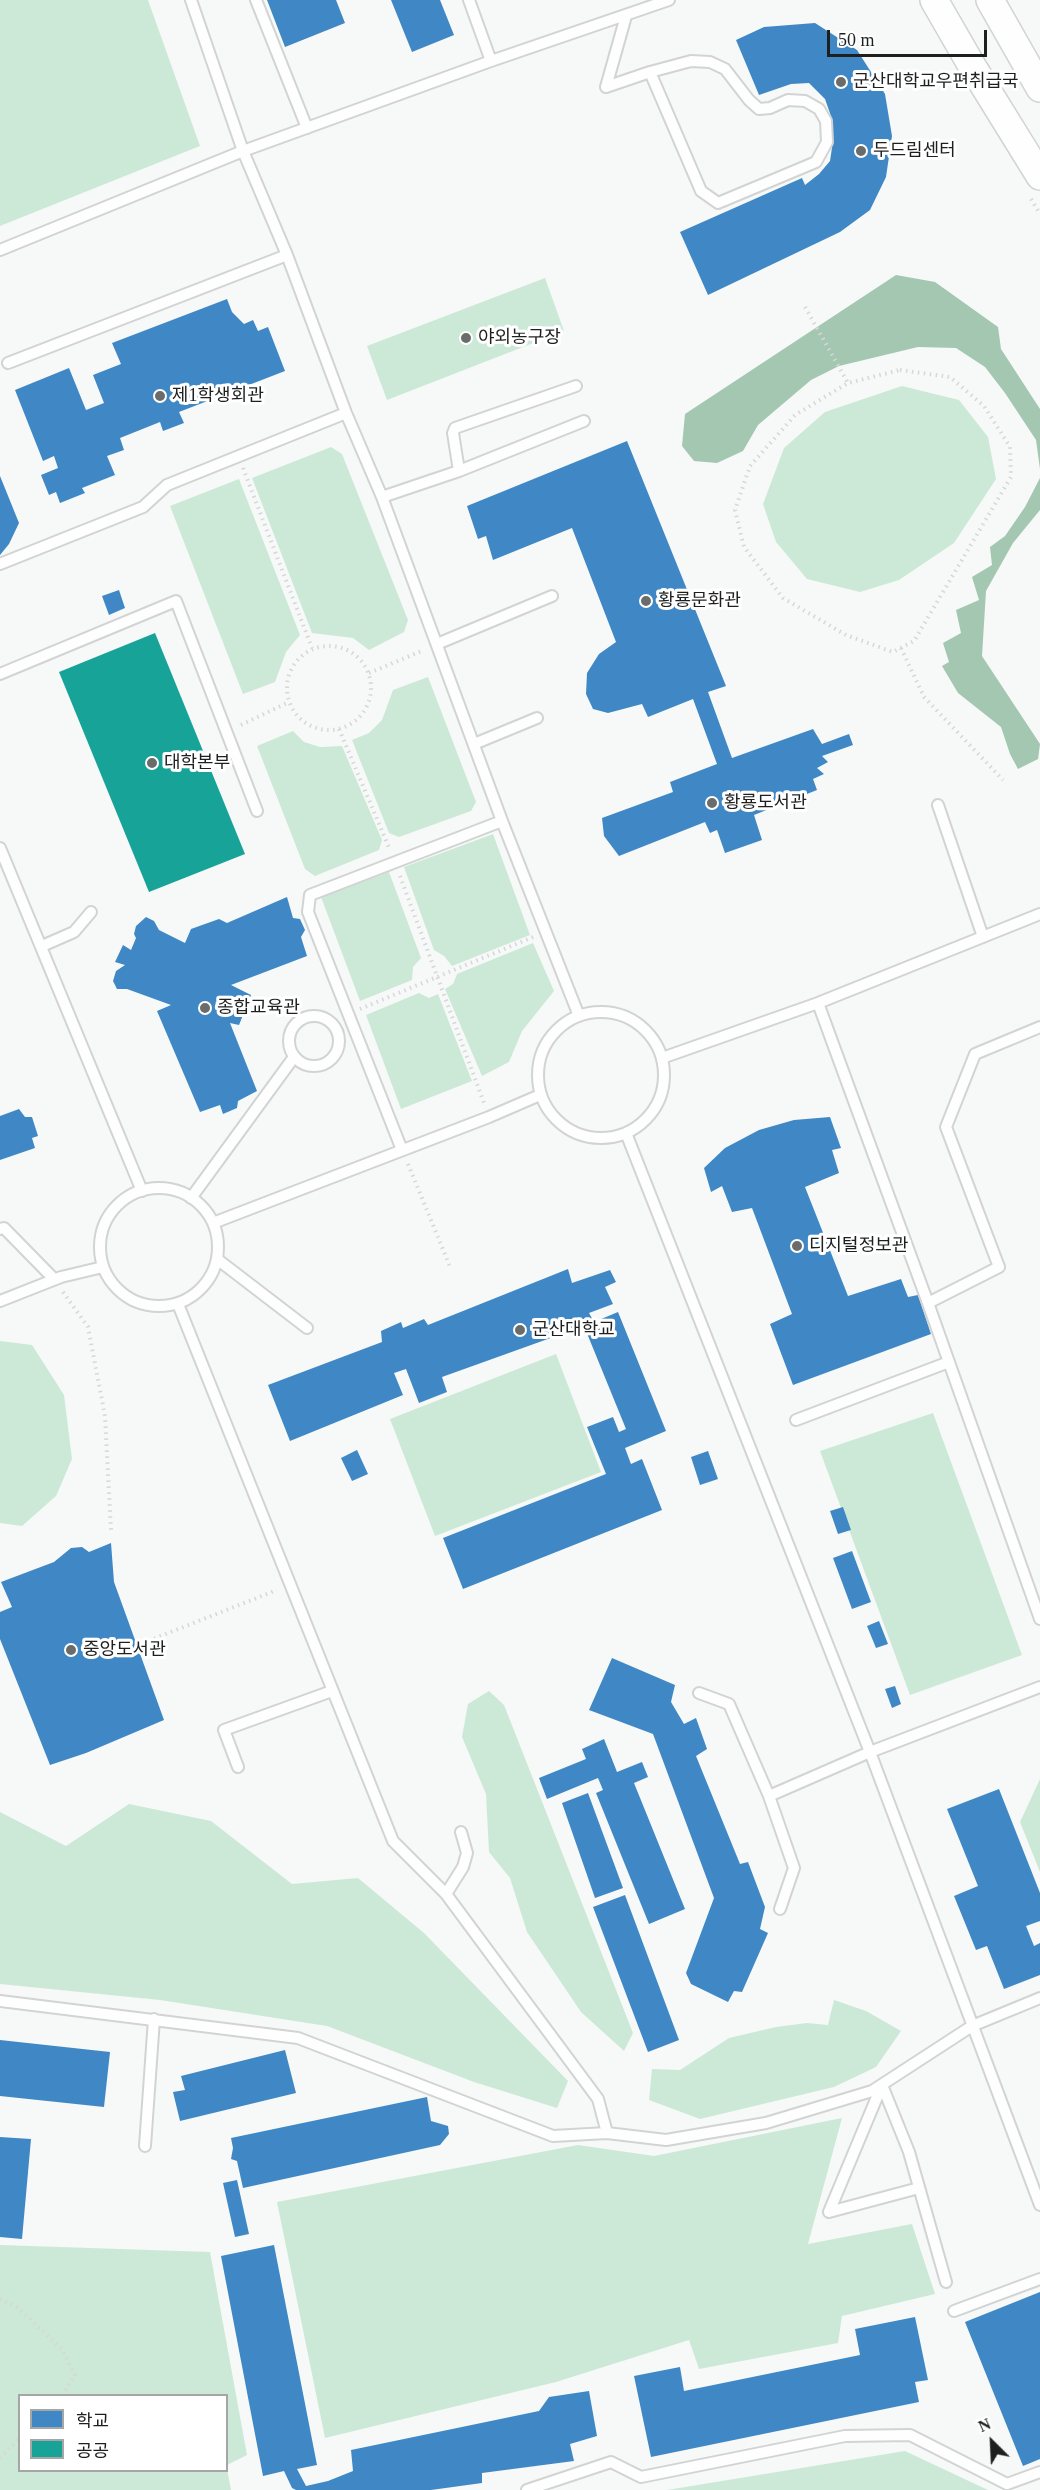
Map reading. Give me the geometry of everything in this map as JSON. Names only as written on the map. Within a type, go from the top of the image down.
[{"type":"street","points":[[934,0],[1040,176]]},
{"type":"street","points":[[990,0],[1040,88]]},
{"type":"lane","points":[[191,0],[243,151],[287,255],[346,413],[382,497],[502,821],[579,1016]]},
{"type":"lane","points":[[256,0],[307,128]]},
{"type":"lane","points":[[469,0],[491,61]]},
{"type":"lane","points":[[0,250],[243,151],[491,61],[669,0]]},
{"type":"lane","points":[[626,16],[606,87],[650,72],[691,61],[710,62],[725,69],[759,109],[770,108],[788,100],[805,101],[819,109],[826,121],[827,142],[816,162],[718,203],[701,191],[650,72]]},
{"type":"lane","points":[[8,363],[287,255]]},
{"type":"lane","points":[[459,471],[453,433],[455,428],[576,386]]},
{"type":"lane","points":[[0,564],[143,507],[166,485],[346,413]]},
{"type":"lane","points":[[382,497],[459,471],[584,421]]},
{"type":"lane","points":[[437,644],[552,596]]},
{"type":"lane","points":[[0,674],[176,601],[257,812]]},
{"type":"lane","points":[[474,744],[537,718]]},
{"type":"lane","points":[[938,805],[983,937]]},
{"type":"lane","points":[[402,1149],[308,912],[309,895],[502,821]]},
{"type":"lane","points":[[0,848],[142,1191]]},
{"type":"lane","points":[[42,946],[74,932],[91,912]]},
{"type":"lane","points":[[662,1058],[818,1003],[1040,914]]},
{"type":"lane","points":[[818,1003],[928,1302],[1040,1619]]},
{"type":"lane","points":[[599,1012],[620,1014],[639,1024],[653,1039],[662,1058],[664,1076],[662,1094],[654,1110],[641,1124],[626,1133],[605,1138],[585,1136],[566,1128],[550,1113],[540,1095],[537,1076],[540,1057],[549,1039],[562,1025],[579,1016],[599,1012]]},
{"type":"lane","points":[[308,1017],[324,1019],[336,1030],[338,1046],[330,1060],[315,1066],[308,1066],[294,1057],[289,1042],[290,1034],[300,1021],[308,1017]]},
{"type":"lane","points":[[928,1302],[999,1267],[946,1127],[975,1053],[1040,1027]]},
{"type":"lane","points":[[191,1198],[294,1057]]},
{"type":"lane","points":[[213,1223],[489,1117],[540,1095]]},
{"type":"lane","points":[[626,1133],[870,1752],[1040,2205]]},
{"type":"lane","points":[[159,1188],[176,1191],[191,1198],[204,1209],[213,1223],[218,1240],[217,1259],[211,1276],[200,1290],[178,1304],[146,1305],[127,1298],[112,1284],[103,1267],[100,1248],[102,1229],[111,1212],[125,1199],[142,1191],[159,1188]]},
{"type":"lane","points":[[0,1229],[4,1228],[54,1279]]},
{"type":"lane","points":[[217,1259],[307,1328]]},
{"type":"lane","points":[[0,1301],[54,1279],[103,1267]]},
{"type":"lane","points":[[178,1304],[393,1841],[446,1894],[598,2099],[608,2133]]},
{"type":"lane","points":[[796,1420],[949,1362]]},
{"type":"lane","points":[[769,1796],[870,1752],[1040,1687]]},
{"type":"lane","points":[[238,1767],[224,1730],[332,1691]]},
{"type":"lane","points":[[699,1693],[729,1704],[769,1796],[794,1868],[780,1910]]},
{"type":"lane","points":[[446,1894],[463,1867],[467,1853],[461,1832]]},
{"type":"lane","points":[[0,2001],[298,2038],[554,2136],[608,2133],[666,2140],[766,2123],[872,2091],[972,2026],[1040,1998]]},
{"type":"lane","points":[[145,2146],[154,2019]]},
{"type":"lane","points":[[882,2085],[909,2152],[946,2283]]},
{"type":"lane","points":[[882,2085],[829,2212],[919,2188]]},
{"type":"lane","points":[[954,2311],[1040,2279]]},
{"type":"lane","points":[[527,2490],[611,2462],[641,2476],[845,2436],[910,2435],[1007,2484],[1040,2472]]},
{"type":"path","points":[[805,307],[848,383]]},
{"type":"path","points":[[900,370],[950,377],[984,406],[1010,447],[1011,477],[914,641],[901,648],[893,652],[846,635],[783,598],[744,547],[735,510],[750,466],[795,415],[848,383],[900,370]]},
{"type":"path","points":[[239,456],[312,648]]},
{"type":"path","points":[[369,673],[437,644]]},
{"type":"path","points":[[323,645],[338,646],[351,651],[362,661],[369,673],[372,687],[370,701],[363,714],[352,723],[339,729],[326,730],[312,727],[301,719],[289,702],[287,682],[291,669],[299,658],[312,648],[323,645]]},
{"type":"path","points":[[901,648],[924,697],[1003,780]]},
{"type":"path","points":[[225,732],[289,702]]},
{"type":"path","points":[[339,729],[394,861],[489,1117]]},
{"type":"path","points":[[348,1013],[546,932]]},
{"type":"path","points":[[402,1149],[451,1269]]},
{"type":"path","points":[[54,1279],[88,1327],[105,1416],[111,1530]]},
{"type":"path","points":[[142,1643],[292,1584]]},
{"type":"path","points":[[0,2299],[18,2308],[62,2349],[75,2375],[63,2394]]},
{"type":"path","points":[[0,2458],[18,2440]]},
{"type":"shaded area","points":[[0,0],[148,0],[200,146],[0,226]]},
{"type":"shaded area","points":[[896,275],[935,282],[998,327],[1001,349],[1040,409],[1040,469],[1036,440],[985,367],[956,348],[918,347],[839,366],[811,380],[758,425],[743,451],[717,463],[694,461],[682,446],[685,414]]},
{"type":"shaded area","name":"야외농구장","points":[[545,278],[564,331],[387,400],[367,346]]},
{"type":"shaded area","points":[[902,386],[959,400],[988,437],[996,479],[954,543],[899,580],[860,592],[807,579],[776,542],[763,504],[784,448],[825,412]]},
{"type":"shaded area","points":[[331,447],[342,454],[408,620],[404,632],[369,650],[353,638],[312,633],[252,478]]},
{"type":"shaded area","points":[[1040,478],[1040,510],[1013,543],[986,591],[982,656],[1040,744],[1038,759],[1018,769],[1001,727],[958,693],[942,666],[949,662],[943,643],[961,633],[956,610],[979,600],[972,577],[992,565],[990,547],[1005,536],[1025,507]]},
{"type":"shaded area","points":[[239,479],[300,635],[286,652],[275,682],[243,694],[170,506]]},
{"type":"shaded area","points":[[428,677],[476,802],[471,811],[399,837],[389,833],[352,740],[369,733],[382,720],[393,690]]},
{"type":"shaded area","points":[[293,731],[304,742],[320,747],[342,746],[382,840],[379,850],[315,876],[305,869],[257,746]]},
{"type":"shaded area","points":[[493,834],[530,935],[452,966],[444,956],[434,950],[404,867]]},
{"type":"shaded area","points":[[389,872],[421,958],[413,967],[412,980],[360,1001],[321,897]]},
{"type":"shaded area","points":[[533,943],[554,991],[522,1031],[509,1062],[482,1076],[445,989],[453,984],[457,974]]},
{"type":"shaded area","points":[[419,993],[429,998],[438,994],[472,1081],[401,1109],[366,1015]]},
{"type":"shaded area","points":[[0,1341],[32,1345],[64,1395],[72,1459],[56,1496],[22,1526],[0,1523]]},
{"type":"shaded area","points":[[556,1354],[601,1472],[435,1536],[390,1419]]},
{"type":"shaded area","points":[[933,1413],[1022,1655],[910,1695],[820,1451]]},
{"type":"shaded area","points":[[489,1691],[504,1705],[633,2033],[624,2051],[581,2012],[527,1932],[510,1878],[489,1852],[486,1794],[462,1737],[468,1704]]},
{"type":"shaded area","points":[[1040,1779],[1040,1872],[1020,1822]]},
{"type":"shaded area","points":[[129,1804],[211,1821],[292,1884],[358,1878],[424,1933],[568,2081],[557,2108],[474,2082],[327,2026],[160,2000],[0,1984],[0,1812],[66,1846]]},
{"type":"shaded area","points":[[834,2000],[866,2011],[901,2031],[876,2067],[834,2087],[700,2119],[649,2100],[652,2069],[680,2070],[729,2038],[776,2027],[807,2023],[828,2025]]},
{"type":"shaded area","points":[[842,2118],[808,2244],[912,2224],[935,2294],[842,2316],[838,2343],[699,2369],[689,2340],[556,2382],[325,2438],[277,2202],[578,2145],[654,2156]]},
{"type":"shaded area","points":[[0,2245],[210,2252],[247,2455],[228,2464],[228,2394],[18,2394],[18,2472],[228,2472],[231,2490],[0,2490]]},
{"type":"shaded area","points":[[905,2451],[988,2490],[667,2490]]},
{"type":"building: 학교","points":[[267,0],[336,0],[345,23],[285,47]]},
{"type":"building: 학교","points":[[391,0],[440,0],[454,35],[412,52]]},
{"type":"building: 학교","name":"두드림센터","points":[[815,23],[857,50],[885,94],[892,136],[886,177],[870,210],[840,232],[708,295],[680,232],[802,178],[805,185],[830,161],[833,141],[832,119],[825,99],[809,83],[791,84],[759,95],[736,40],[764,27]]},
{"type":"building: 학교","name":"제1학생회관","points":[[227,299],[232,312],[244,324],[253,320],[258,331],[268,327],[285,371],[179,412],[184,423],[163,431],[160,422],[120,438],[124,450],[107,456],[115,475],[82,488],[85,493],[60,503],[56,492],[49,495],[41,475],[58,468],[54,456],[43,461],[15,390],[69,368],[86,410],[104,403],[93,375],[121,364],[112,343]]},
{"type":"building: 학교","name":"황룡문화관","points":[[627,441],[726,686],[708,692],[732,758],[813,729],[822,744],[849,734],[853,745],[822,756],[828,762],[817,768],[824,774],[813,779],[817,790],[754,815],[762,840],[725,853],[717,830],[710,833],[705,822],[619,856],[604,836],[602,818],[673,792],[670,782],[717,764],[693,699],[648,717],[642,704],[608,713],[593,709],[586,694],[587,673],[599,654],[616,642],[572,528],[493,560],[486,536],[478,539],[467,506]]},
{"type":"building: 학교","points":[[0,476],[19,523],[9,544],[0,555]]},
{"type":"building: 학교","points":[[119,590],[125,608],[109,615],[102,596]]},
{"type":"building: 학교","name":"종합교육관","points":[[287,897],[293,918],[300,919],[305,930],[301,937],[307,956],[231,985],[251,995],[239,1025],[230,1023],[257,1091],[238,1101],[237,1108],[223,1114],[220,1105],[200,1112],[157,1011],[171,1005],[127,989],[117,989],[113,981],[116,971],[125,965],[115,962],[123,945],[131,950],[136,938],[134,934],[136,926],[146,917],[154,921],[159,930],[185,943],[191,929],[219,919],[227,923]]},
{"type":"building: 학교","points":[[19,1109],[25,1117],[32,1117],[38,1136],[32,1138],[35,1148],[0,1160],[0,1116]]},
{"type":"building: 학교","name":"디지털정보관","points":[[830,1117],[841,1148],[832,1150],[839,1173],[805,1187],[848,1296],[901,1279],[908,1297],[918,1295],[931,1334],[793,1385],[770,1324],[792,1314],[752,1208],[732,1212],[722,1186],[711,1192],[704,1168],[725,1148],[759,1130],[794,1120]]},
{"type":"building: 학교","points":[[568,1269],[572,1283],[610,1270],[616,1282],[605,1287],[613,1304],[589,1313],[594,1322],[618,1312],[666,1431],[625,1448],[631,1464],[642,1459],[662,1510],[463,1589],[443,1538],[606,1474],[587,1427],[613,1417],[619,1432],[626,1429],[584,1326],[442,1377],[447,1392],[419,1403],[406,1369],[394,1373],[403,1395],[290,1441],[268,1385],[382,1342],[381,1331],[401,1322],[403,1328],[424,1319],[428,1325]]},
{"type":"building: 학교","points":[[357,1450],[368,1474],[352,1481],[341,1458]]},
{"type":"building: 학교","points":[[708,1451],[718,1479],[700,1485],[691,1457]]},
{"type":"building: 학교","points":[[843,1507],[851,1530],[838,1534],[830,1511]]},
{"type":"building: 학교","name":"중앙도서관","points":[[111,1543],[114,1582],[164,1720],[86,1753],[50,1765],[0,1639],[0,1612],[12,1607],[1,1582],[54,1562],[71,1548],[82,1547],[89,1552]]},
{"type":"building: 학교","points":[[852,1551],[871,1602],[852,1609],[833,1558]]},
{"type":"building: 학교","points":[[879,1621],[888,1644],[876,1648],[867,1626]]},
{"type":"building: 학교","points":[[612,1658],[675,1685],[671,1702],[684,1724],[696,1718],[707,1749],[696,1756],[740,1864],[748,1862],[765,1907],[760,1929],[768,1933],[742,1992],[734,1991],[728,2002],[691,1984],[686,1973],[714,1898],[653,1734],[589,1710]]},
{"type":"building: 학교","points":[[895,1686],[901,1704],[892,1708],[885,1689]]},
{"type":"building: 학교","points":[[604,1739],[617,1772],[642,1762],[648,1777],[634,1783],[685,1909],[649,1924],[596,1793],[603,1790],[598,1778],[547,1799],[539,1778],[586,1759],[582,1749]]},
{"type":"building: 학교","points":[[999,1789],[1040,1893],[1040,1921],[1026,1926],[1034,1946],[1040,1943],[1040,1975],[1004,1989],[987,1946],[976,1950],[954,1896],[978,1886],[947,1809]]},
{"type":"building: 학교","points":[[588,1793],[623,1888],[595,1898],[562,1803]]},
{"type":"building: 학교","points":[[625,1895],[679,2040],[648,2052],[593,1907]]},
{"type":"building: 학교","points":[[0,2040],[110,2052],[104,2107],[0,2096]]},
{"type":"building: 학교","points":[[285,2050],[296,2093],[180,2121],[173,2092],[185,2090],[181,2076]]},
{"type":"building: 학교","points":[[427,2097],[431,2121],[448,2126],[449,2134],[440,2145],[243,2188],[237,2161],[231,2159],[233,2148],[231,2138]]},
{"type":"building: 학교","points":[[0,2137],[31,2139],[22,2239],[0,2237]]},
{"type":"building: 학교","points":[[237,2180],[249,2234],[235,2237],[223,2183]]},
{"type":"building: 학교","points":[[274,2245],[317,2465],[297,2469],[306,2486],[328,2481],[353,2471],[351,2450],[539,2411],[549,2397],[589,2391],[597,2436],[570,2444],[574,2461],[482,2473],[482,2483],[431,2490],[296,2490],[292,2488],[284,2471],[263,2476],[221,2256]]},
{"type":"building: 학교","points":[[1040,2292],[1040,2459],[1023,2466],[965,2322]]},
{"type":"building: 학교","points":[[915,2317],[928,2380],[915,2382],[919,2402],[651,2457],[634,2376],[680,2367],[684,2391],[860,2355],[855,2329]]},
{"type":"building: 공공","name":"대학본부","points":[[155,633],[245,854],[149,892],[59,672]]},
{"type":"place","name":"군산대학교우편취급국","points":[[841,82]]},
{"type":"place","name":"두드림센터","points":[[861,151]]},
{"type":"place","name":"야외농구장","points":[[466,338]]},
{"type":"place","name":"제1학생회관","points":[[160,396]]},
{"type":"place","name":"황룡문화관","points":[[646,601]]},
{"type":"place","name":"대학본부","points":[[152,763]]},
{"type":"place","name":"황룡도서관","points":[[712,803]]},
{"type":"place","name":"종합교육관","points":[[205,1008]]},
{"type":"place","name":"디지털정보관","points":[[797,1246]]},
{"type":"place","name":"군산대학교","points":[[520,1330]]},
{"type":"place","name":"중앙도서관","points":[[71,1650]]}]
